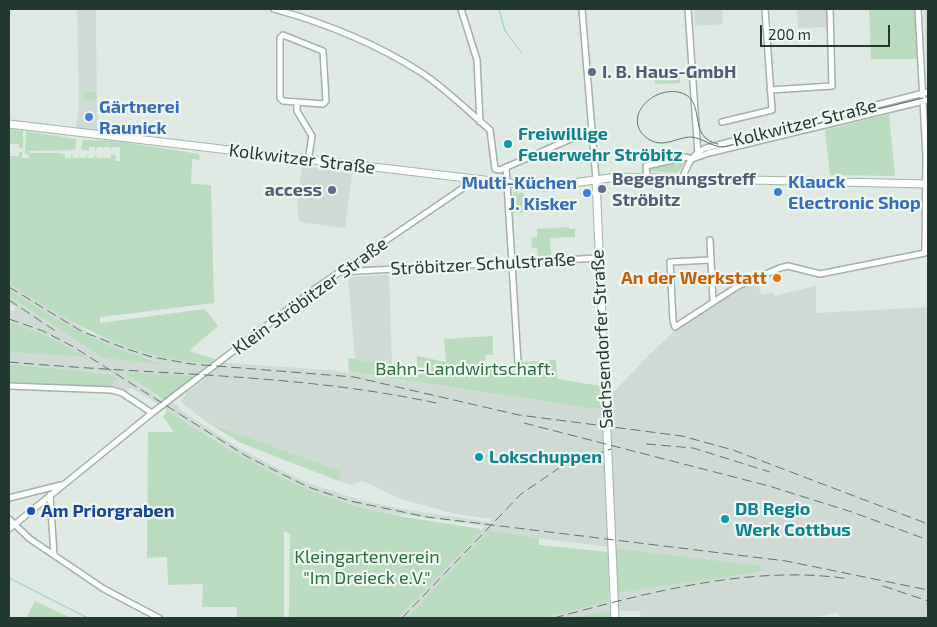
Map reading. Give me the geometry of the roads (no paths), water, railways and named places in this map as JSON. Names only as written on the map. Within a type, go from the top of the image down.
[{"type":"main road","name":"Kolkwitzer Straße","points":[[9,124],[308,161],[543,187],[617,177],[927,184]]},
{"type":"main road","name":"Sachsendorfer Straße","points":[[596,180],[615,618]]},
{"type":"street","points":[[274,9],[300,16],[362,41],[423,74],[490,130],[494,166],[500,170],[591,130]]},
{"type":"street","points":[[461,9],[477,60],[480,122]]},
{"type":"street","points":[[582,9],[596,180]]},
{"type":"street","points":[[688,9],[698,154]]},
{"type":"street","points":[[722,122],[772,110],[765,9]]},
{"type":"street","points":[[770,90],[832,86],[830,9]]},
{"type":"street","points":[[711,260],[670,262],[673,321],[675,327],[713,300],[738,286],[780,268],[788,266],[820,274],[925,253],[927,184],[925,96],[918,9]]},
{"type":"street","points":[[283,35],[323,51],[326,101],[323,104],[297,102],[283,101],[280,98],[280,38],[283,35]]},
{"type":"street","name":"Kolkwitzer Straße","points":[[647,177],[646,166],[686,157],[692,159],[698,154],[925,96]]},
{"type":"street","points":[[297,102],[296,111],[312,136],[308,161]]},
{"type":"street","points":[[682,179],[692,159]]},
{"type":"street","points":[[506,167],[518,362]]},
{"type":"street","name":"Klein Ströbitzer Straße","points":[[11,527],[152,413],[339,272],[463,188],[466,178]]},
{"type":"street","points":[[710,240],[713,300]]},
{"type":"street","name":"Ströbitzer Schulstraße","points":[[339,272],[598,258]]},
{"type":"street","points":[[9,386],[112,390],[122,393],[152,413]]},
{"type":"street","points":[[9,498],[64,484]]},
{"type":"street","points":[[50,495],[54,555]]},
{"type":"street","points":[[9,519],[11,527],[121,600],[159,618]]},
{"type":"waterway","points":[[499,9],[505,31],[522,53]]},
{"type":"waterway","points":[[9,578],[88,618]]},
{"type":"tram line","points":[[718,144],[708,140],[702,134],[693,102],[687,96],[678,92],[667,92],[648,100],[638,116],[641,133],[655,142],[666,143],[691,137],[715,146],[724,147],[923,98]]},
{"type":"railway","points":[[9,287],[81,331],[152,357],[191,364],[354,377],[519,415],[682,436],[733,450],[928,524]]},
{"type":"railway","points":[[9,300],[57,332]]},
{"type":"railway","points":[[9,319],[43,331],[72,346],[246,456],[308,487],[350,501],[427,517],[786,561],[928,590]]},
{"type":"railway","points":[[9,362],[277,380],[383,393],[436,403]]},
{"type":"railway","points":[[524,423],[769,486],[852,512],[928,540]]},
{"type":"railway","points":[[646,444],[693,448],[770,472]]},
{"type":"railway","points":[[402,618],[521,494],[562,466],[611,449]]},
{"type":"railway","points":[[554,618],[625,599],[738,578],[775,575],[813,575],[849,579]]},
{"type":"railway","points":[[883,586],[928,601]]},
{"type":"place","name":"I. B. Haus-GmbH","points":[[592,72]]},
{"type":"place","name":"Gärtnerei Raunick","points":[[89,117]]},
{"type":"place","name":"Freiwillige Feuerwehr Ströbitz","points":[[508,144]]},
{"type":"place","name":"Begegnungstreff Ströbitz","points":[[602,189]]},
{"type":"place","name":"access","points":[[332,190]]},
{"type":"place","name":"Klauck Electronic Shop","points":[[778,192]]},
{"type":"place","name":"Multi-Küchen J. Kisker","points":[[587,193]]},
{"type":"place","name":"An der Werkstatt","points":[[777,278]]},
{"type":"place","name":"Lokschuppen","points":[[479,457]]},
{"type":"place","name":"Am Priorgraben","points":[[31,511]]},
{"type":"place","name":"DB Regio Werk Cottbus","points":[[725,519]]},
{"type":"park label","name":"Bahn-Landwirtschaft.","points":[[465,369]]},
{"type":"park label","name":"Kleingartenverein \"Im Dreieck e.V.\"","points":[[367,567]]}]
